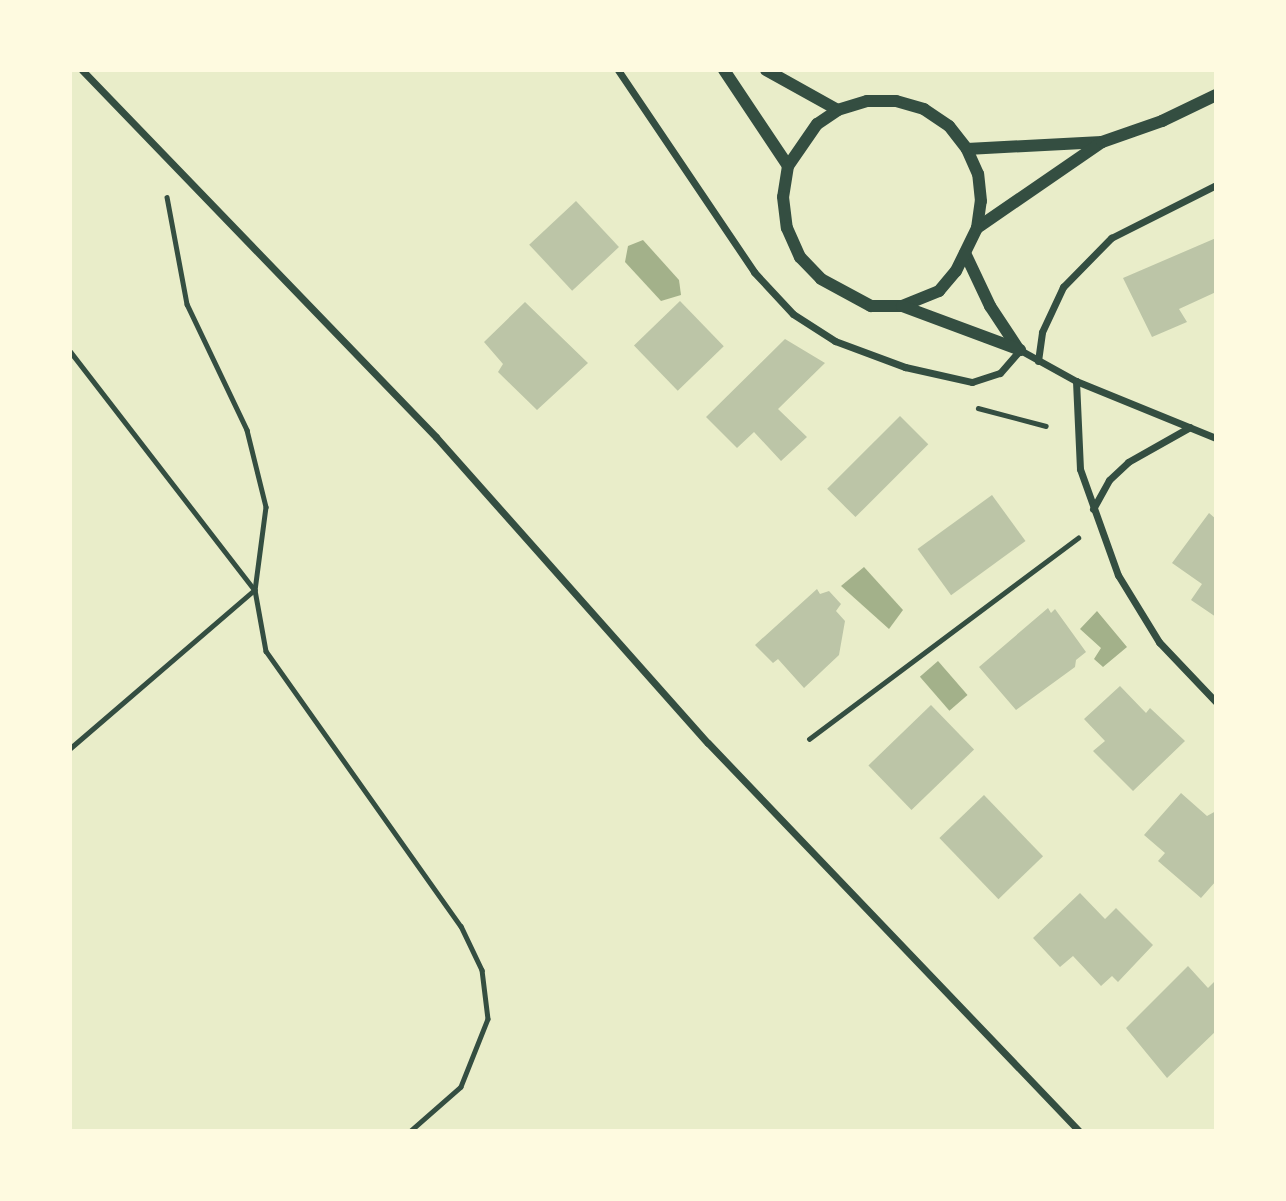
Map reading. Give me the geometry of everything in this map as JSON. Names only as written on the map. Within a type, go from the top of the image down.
[{"type":"street","points":[[82,70],[436,437],[708,743],[1079,1131]]},
{"type":"street","points":[[618,70],[754,272],[793,314],[835,341],[905,367],[972,382],[1000,373],[1020,350]]},
{"type":"street","points":[[723,70],[788,166]]},
{"type":"street","points":[[766,70],[838,110]]},
{"type":"street","points":[[977,228],[1102,142],[1162,121],[1216,95]]},
{"type":"street","points":[[902,306],[939,291],[965,253],[977,228],[981,201],[967,149],[949,126],[924,109],[906,103],[867,101],[838,110],[817,124],[788,166],[783,197],[786,228],[800,257],[821,279],[871,306],[902,306],[1020,350],[1076,381],[1216,438]]},
{"type":"street","points":[[967,149],[1102,142]]},
{"type":"street","points":[[1038,361],[1042,332],[1063,287],[1111,238],[1216,186]]},
{"type":"street","points":[[965,253],[989,306],[1020,350]]},
{"type":"street","points":[[1076,381],[1080,470],[1118,575],[1159,642],[1216,702]]},
{"type":"street","points":[[1093,509],[1109,480],[1128,462],[1190,427]]},
{"type":"path","points":[[158,148],[187,304],[247,430],[265,507],[256,590],[266,652],[461,926],[482,970],[488,1019],[461,1087],[411,1131]]},
{"type":"path","points":[[70,351],[256,590]]},
{"type":"path","points":[[809,739],[1078,538]]},
{"type":"path","points":[[70,749],[256,590]]},
{"type":"shaded area","points":[[643,240],[679,280],[681,295],[661,301],[625,262],[628,246]]},
{"type":"shaded area","points":[[864,567],[903,610],[889,629],[841,586]]},
{"type":"shaded area","points":[[1097,611],[1127,647],[1103,667],[1094,659],[1101,648],[1080,629]]},
{"type":"shaded area","points":[[938,661],[968,695],[949,711],[920,677]]},
{"type":"building","points":[[576,201],[619,247],[572,291],[529,245]]},
{"type":"building","points":[[1216,238],[1216,292],[1179,309],[1187,322],[1152,337],[1123,278]]},
{"type":"building","points":[[680,301],[724,346],[678,391],[634,345]]},
{"type":"building","points":[[525,302],[588,363],[537,410],[498,372],[503,364],[484,342]]},
{"type":"building","points":[[785,339],[825,363],[778,409],[807,437],[781,461],[754,432],[737,448],[706,417]]},
{"type":"building","points":[[900,416],[928,444],[855,517],[827,489]]},
{"type":"building","points":[[992,495],[1026,541],[951,595],[918,549]]},
{"type":"building","points":[[1209,513],[1216,519],[1216,617],[1191,600],[1202,584],[1172,563]]},
{"type":"building","points":[[817,589],[820,594],[829,591],[841,604],[836,611],[845,621],[839,655],[804,688],[778,659],[773,663],[755,645]]},
{"type":"building","points":[[1048,608],[1051,613],[1055,609],[1086,652],[1076,660],[1075,667],[1016,710],[979,667]]},
{"type":"building","points":[[1120,686],[1146,713],[1150,708],[1185,741],[1133,791],[1093,751],[1105,741],[1084,719]]},
{"type":"building","points":[[931,705],[974,750],[911,810],[868,765]]},
{"type":"building","points":[[1181,793],[1207,816],[1216,811],[1216,881],[1201,898],[1158,861],[1165,853],[1144,835]]},
{"type":"building","points":[[984,795],[1043,856],[998,899],[939,838]]},
{"type":"building","points":[[1080,893],[1105,919],[1116,908],[1153,945],[1118,982],[1112,976],[1101,986],[1073,956],[1060,967],[1033,938]]},
{"type":"building","points":[[1188,966],[1208,988],[1216,980],[1216,1031],[1167,1078],[1126,1028]]}]
